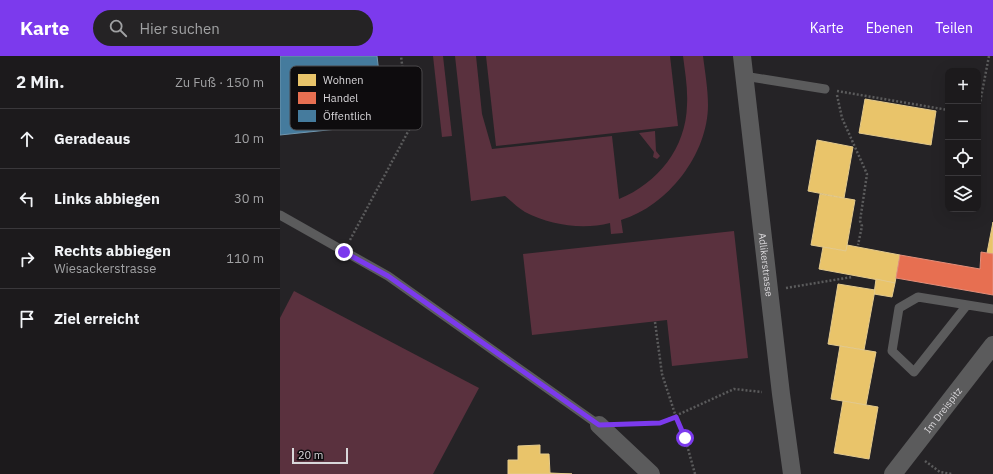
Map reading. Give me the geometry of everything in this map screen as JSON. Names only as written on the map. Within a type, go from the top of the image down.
[{"type":"street","name":"Adlikerstrasse","points":[[742,56],[781,394],[792,474]]},
{"type":"street","name":"Im Dreispitz","points":[[893,474],[993,345]]},
{"type":"street","points":[[599,425],[651,474]]},
{"type":"lane","points":[[744,76],[825,89]]},
{"type":"lane","points":[[280,215],[388,276],[599,425]]},
{"type":"lane","points":[[967,305],[914,372],[892,351],[899,308],[918,297],[993,309]]},
{"type":"path","points":[[401,56],[402,66]]},
{"type":"path","points":[[980,104],[989,56]]},
{"type":"path","points":[[825,89],[945,109]]},
{"type":"path","points":[[836,91],[842,118],[867,174],[860,221],[862,226],[858,245]]},
{"type":"path","points":[[344,252],[409,130]]},
{"type":"path","points":[[784,289],[852,277]]},
{"type":"path","points":[[655,322],[662,374],[676,417],[685,438],[695,474]]},
{"type":"path","points":[[599,425],[660,423],[734,390],[781,394]]},
{"type":"path","points":[[922,458],[940,472],[952,474]]},
{"type":"shaded area","points":[[433,56],[443,56],[452,136],[442,137]]},
{"type":"shaded area","points":[[455,56],[476,56],[482,114],[492,149],[612,136],[619,199],[646,184],[667,162],[675,149],[681,136],[687,105],[687,87],[683,56],[703,56],[708,105],[706,123],[701,142],[693,159],[682,176],[669,190],[654,203],[638,213],[621,220],[623,233],[611,234],[610,223],[577,226],[545,220],[525,212],[505,196],[471,201]]},
{"type":"shaded area","points":[[486,56],[670,56],[678,126],[496,146]]},
{"type":"shaded area","points":[[655,131],[656,151],[660,156],[657,159],[653,157],[654,152],[639,133]]},
{"type":"shaded area","points":[[734,231],[748,358],[672,366],[667,320],[532,335],[523,254]]},
{"type":"shaded area","points":[[294,291],[479,388],[433,474],[280,474],[280,318]]},
{"type":"building: Wohnen","points":[[865,99],[936,111],[931,145],[859,133]]},
{"type":"building: Wohnen","points":[[817,140],[853,147],[844,198],[808,191]]},
{"type":"building: Wohnen","points":[[820,194],[855,200],[846,251],[811,245]]},
{"type":"building: Wohnen","points":[[993,222],[993,254],[987,253]]},
{"type":"building: Wohnen","points":[[847,245],[900,255],[895,283],[819,269],[823,247],[846,251]]},
{"type":"building: Wohnen","points":[[876,279],[895,283],[892,297],[874,294]]},
{"type":"building: Wohnen","points":[[838,284],[875,290],[864,350],[828,344]]},
{"type":"building: Wohnen","points":[[840,346],[876,352],[866,405],[831,399]]},
{"type":"building: Wohnen","points":[[843,401],[878,407],[869,459],[834,453]]},
{"type":"building: Wohnen","points":[[540,445],[540,454],[549,454],[550,473],[572,474],[508,474],[508,460],[518,460],[518,446]]},
{"type":"building: Handel","points":[[981,252],[993,254],[993,295],[896,278],[900,255],[980,269]]},
{"type":"building: Öffentlich","points":[[280,56],[377,56],[378,66],[290,66],[290,130],[328,130],[280,135]]},
{"type":"route","points":[[344,252],[388,276],[599,425],[660,423],[676,417],[685,438]]}]
